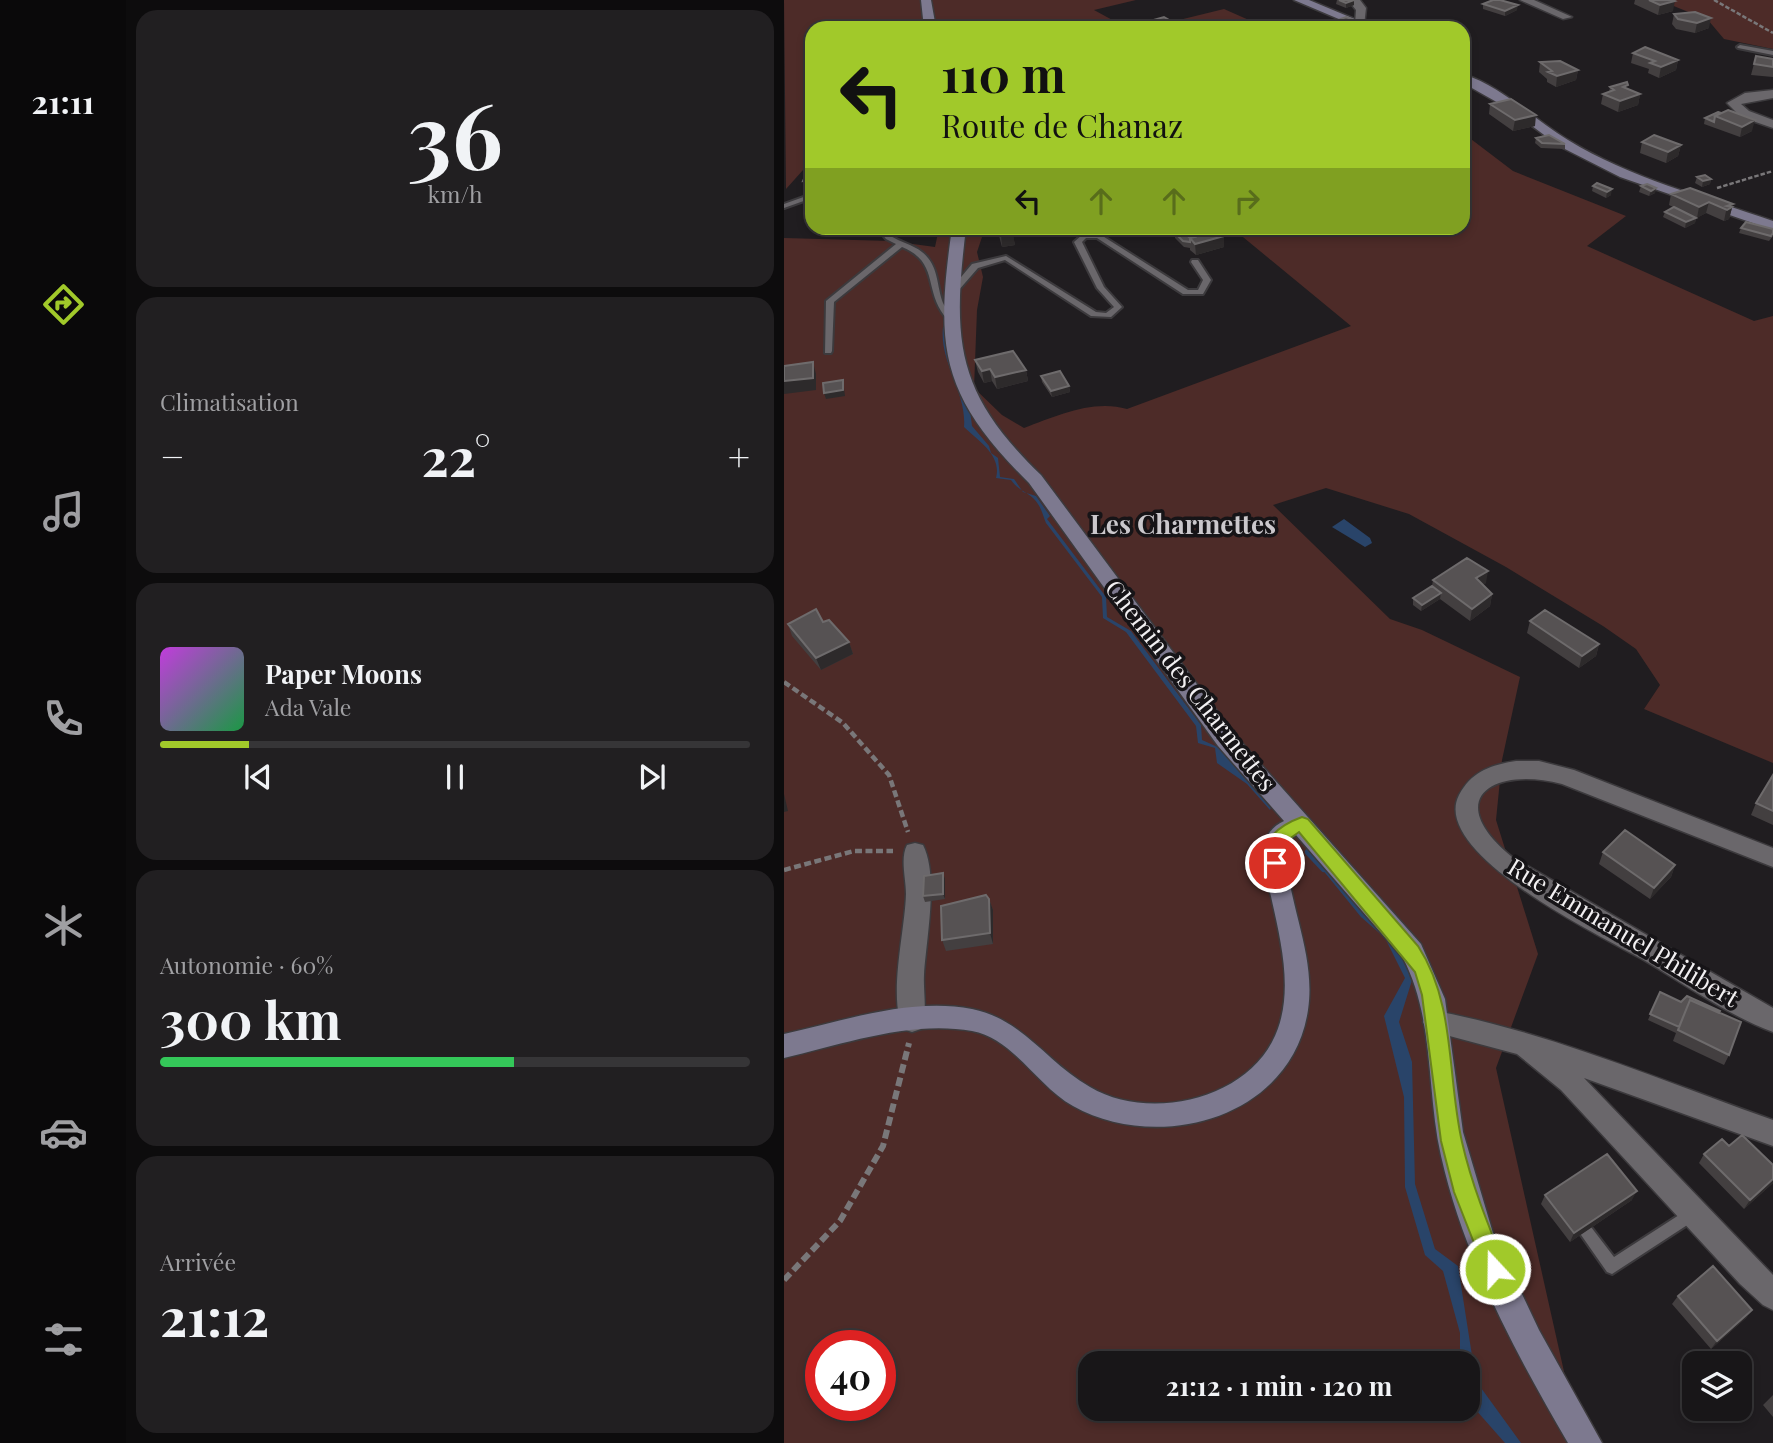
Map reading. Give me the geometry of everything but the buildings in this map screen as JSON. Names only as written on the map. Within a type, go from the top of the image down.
[{"type":"street","points":[[926,0],[929,21]]},
{"type":"street","points":[[1299,0],[1352,21]]},
{"type":"street","points":[[1353,0],[1359,4],[1364,21]]},
{"type":"street","points":[[1525,0],[1567,17]]},
{"type":"street","points":[[1470,82],[1513,106],[1563,143],[1625,174],[1773,226]]},
{"type":"street","points":[[1773,94],[1749,96],[1734,103],[1745,114],[1773,124]]},
{"type":"street","name":"Chemin des Charmettes","points":[[958,235],[951,318],[953,349],[964,386],[991,435],[1035,479],[1293,827],[1412,951],[1423,969],[1436,1022],[1448,1123],[1465,1192],[1511,1306],[1586,1443]]},
{"type":"street","name":"Rue Emmanuel Philibert","points":[[1773,858],[1566,776],[1535,769],[1516,769],[1481,781],[1467,794],[1464,810],[1470,828],[1486,848],[1508,867],[1773,1021]]},
{"type":"street","points":[[784,1046],[946,1016],[999,1027],[1024,1045],[1066,1087],[1104,1108],[1173,1114],[1204,1110],[1230,1099],[1252,1084],[1269,1066],[1287,1041],[1297,1009],[1298,972],[1275,863],[1277,840],[1293,827]]},
{"type":"street","points":[[912,1021],[909,994],[919,873],[915,852]]},
{"type":"street","points":[[1436,1022],[1482,1031],[1525,1045],[1773,1133]]},
{"type":"street","points":[[1525,1045],[1570,1081],[1773,1295]]},
{"type":"lane","points":[[1740,47],[1773,53]]},
{"type":"lane","points":[[784,206],[805,198]]},
{"type":"lane","points":[[884,235],[917,251],[926,260],[940,308],[951,318]]},
{"type":"lane","points":[[955,289],[975,266],[1006,258],[1094,314],[1108,315],[1118,307],[1101,288],[1078,242],[1084,236],[1099,236],[1186,292],[1200,292],[1207,280],[1195,262]]},
{"type":"lane","points":[[828,351],[830,301],[902,243]]},
{"type":"lane","points":[[1006,258],[1010,249]]},
{"type":"lane","points":[[1586,1232],[1612,1267],[1693,1213]]},
{"type":"path","points":[[1714,0],[1773,33]]},
{"type":"path","points":[[1713,190],[1755,174],[1773,171]]},
{"type":"path","points":[[784,682],[843,723],[889,775],[915,852],[854,851],[784,870]]},
{"type":"path","points":[[784,1280],[840,1221],[883,1146],[908,1056],[912,1021]]},
{"type":"shaded area","points":[[784,0],[1136,0],[1094,10],[1114,21],[805,21],[805,168],[786,189]]},
{"type":"shaded area","points":[[1659,0],[1773,0],[1773,49],[1724,39],[1708,20]]},
{"type":"shaded area","points":[[1224,9],[1251,21],[1175,21]]},
{"type":"shaded area","points":[[1470,138],[1513,171],[1626,216],[1587,246],[1754,321],[1773,316],[1773,763],[1644,709],[1660,685],[1636,649],[1506,567],[1409,514],[1326,488],[1273,505],[1390,619],[1422,630],[1520,677],[1502,760],[1496,820],[1538,954],[1496,1068],[1580,1443],[784,1443],[784,238],[891,241],[935,247],[938,235],[983,235],[977,252],[983,277],[977,310],[974,388],[1002,415],[1024,428],[1088,407],[1114,406],[1127,409],[1351,326],[1240,235],[1470,235]]},
{"type":"water","points":[[946,326],[945,341],[970,410],[972,426],[989,446],[991,453],[998,458],[1000,477],[1014,479],[1022,490],[1011,480],[996,478],[993,456],[964,427],[961,402],[945,352],[943,327]]},
{"type":"water","points":[[1026,493],[1036,496],[1050,516],[1047,519],[1106,597],[1107,617],[1131,631],[1201,725],[1202,740],[1231,757],[1241,774],[1252,780],[1273,802],[1270,810],[1247,784],[1217,763],[1215,748],[1198,743],[1196,726],[1126,632],[1103,618],[1102,597],[1046,523],[1038,504]]},
{"type":"water","points":[[1344,519],[1370,538],[1372,543],[1365,547],[1332,527]]},
{"type":"water","points":[[1321,860],[1357,905],[1388,935],[1413,977],[1399,1022],[1412,1062],[1415,1184],[1435,1249],[1458,1266],[1471,1351],[1460,1351],[1460,1333],[1443,1271],[1425,1255],[1405,1187],[1404,1097],[1384,1016],[1405,978],[1385,938],[1361,917],[1317,863]]},
{"type":"water","points":[[1480,1387],[1521,1443],[1505,1443],[1480,1415]]},
{"type":"waterway","points":[[1309,852],[1324,868]]},
{"type":"district","name":"Les Charmettes","points":[[1183,525]]},
{"type":"route","points":[[1275,863],[1277,840],[1284,831],[1302,824],[1412,951],[1423,969],[1432,995],[1451,1141],[1465,1192],[1495,1269]]}]
